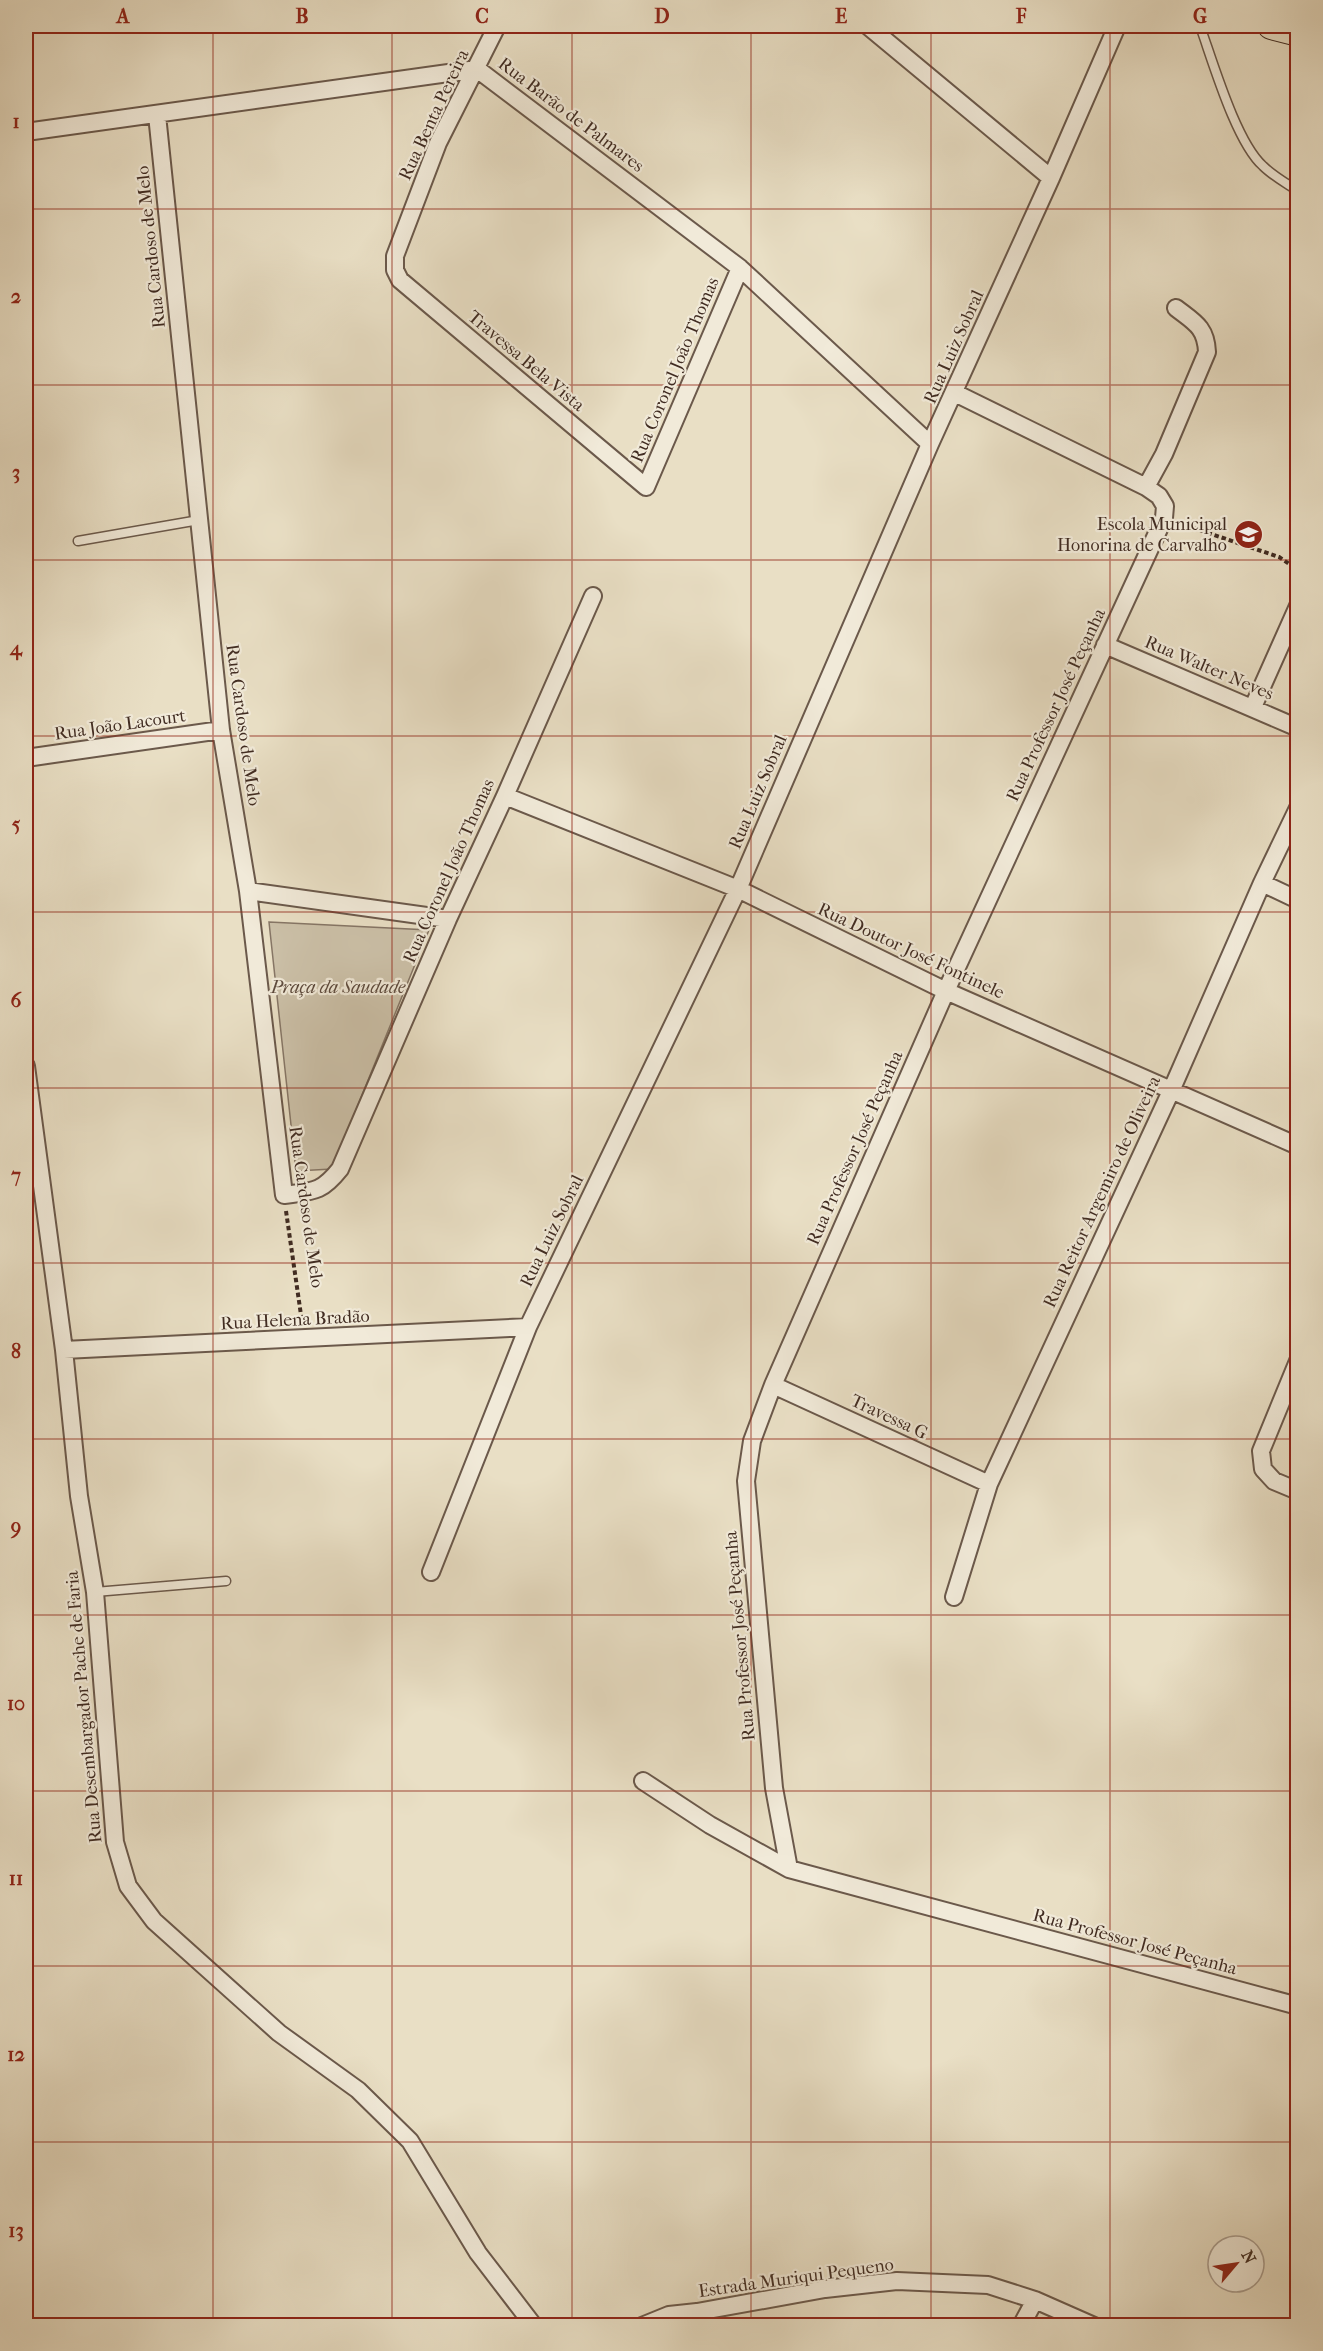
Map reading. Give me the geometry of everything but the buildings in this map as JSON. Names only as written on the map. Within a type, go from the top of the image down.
[{"type":"main road","points":[[1271,26],[1298,33]]},
{"type":"street","name":"Rua Benta Pereira","points":[[395,256],[438,144],[497,26]]},
{"type":"street","points":[[868,26],[1051,178]]},
{"type":"street","name":"Rua Luiz Sobral","points":[[431,1572],[528,1327],[738,890],[930,444],[955,393],[1117,26]]},
{"type":"street","name":"Rua Barão de Palmares","points":[[26,132],[477,69],[740,268],[930,444]]},
{"type":"street","name":"Rua Cardoso de Melo","points":[[157,115],[221,730],[248,891],[284,1195]]},
{"type":"street","name":"Travessa Bela Vista","points":[[395,256],[395,270],[400,280],[646,487]]},
{"type":"street","name":"Rua Coronel João Thomas","points":[[646,487],[740,268]]},
{"type":"street","points":[[1146,488],[1164,454],[1207,352],[1206,338],[1199,326],[1176,308]]},
{"type":"street","points":[[955,393],[1146,488],[1159,496],[1166,506],[1164,518]]},
{"type":"street","name":"Rua Professor José Peçanha","points":[[789,1869],[774,1788],[746,1482],[752,1441],[773,1385],[946,990],[1164,518]]},
{"type":"street","name":"Rua Coronel João Thomas","points":[[284,1195],[318,1190],[329,1183],[340,1169],[448,919],[593,596]]},
{"type":"street","points":[[1253,707],[1298,606]]},
{"type":"street","name":"Rua Walter Neves","points":[[1105,645],[1298,728]]},
{"type":"street","name":"Rua João Lacourt","points":[[26,758],[221,730]]},
{"type":"street","name":"Rua Doutor José Fontinele","points":[[505,796],[738,890],[946,990],[1298,1146]]},
{"type":"street","name":"Rua Reitor Argemiro de Oliveira","points":[[954,1597],[989,1484],[1171,1091],[1298,808]]},
{"type":"street","points":[[1262,884],[1298,900]]},
{"type":"street","points":[[248,891],[448,919]]},
{"type":"street","name":"Rua Desembargador Pache de Faria","points":[[26,1066],[64,1350],[79,1496],[95,1592],[115,1842],[128,1886],[154,1921],[279,2033],[358,2090],[410,2141],[478,2253],[534,2325]]},
{"type":"street","name":"Rua Helena Bradão","points":[[64,1350],[528,1327]]},
{"type":"street","points":[[1298,1361],[1261,1451],[1263,1469],[1274,1481],[1298,1491]]},
{"type":"street","name":"Travessa G","points":[[773,1385],[989,1484]]},
{"type":"street","name":"Rua Professor José Peçanha","points":[[643,1781],[710,1825],[789,1869],[1298,2006]]},
{"type":"street","name":"Estrada Muriqui Pequeno","points":[[642,2325],[669,2315],[825,2289],[897,2281],[988,2285],[1035,2300],[1094,2325]]},
{"type":"street","points":[[1021,2325],[1035,2300]]},
{"type":"lane","points":[[1200,26],[1230,108],[1246,144],[1262,166],[1298,191]]},
{"type":"lane","points":[[78,541],[199,520]]},
{"type":"lane","points":[[95,1592],[226,1581]]},
{"type":"path","points":[[1164,518],[1279,557],[1298,570]]},
{"type":"path","name":"Rua Cardoso de Melo","points":[[284,1195],[304,1339]]},
{"type":"green space","name":"Praça da Saudade","points":[[269,922],[429,930],[332,1169],[296,1171]]},
{"type":"place","name":"Escola Municipal Honorina de Carvalho","points":[[1248,534]]}]
